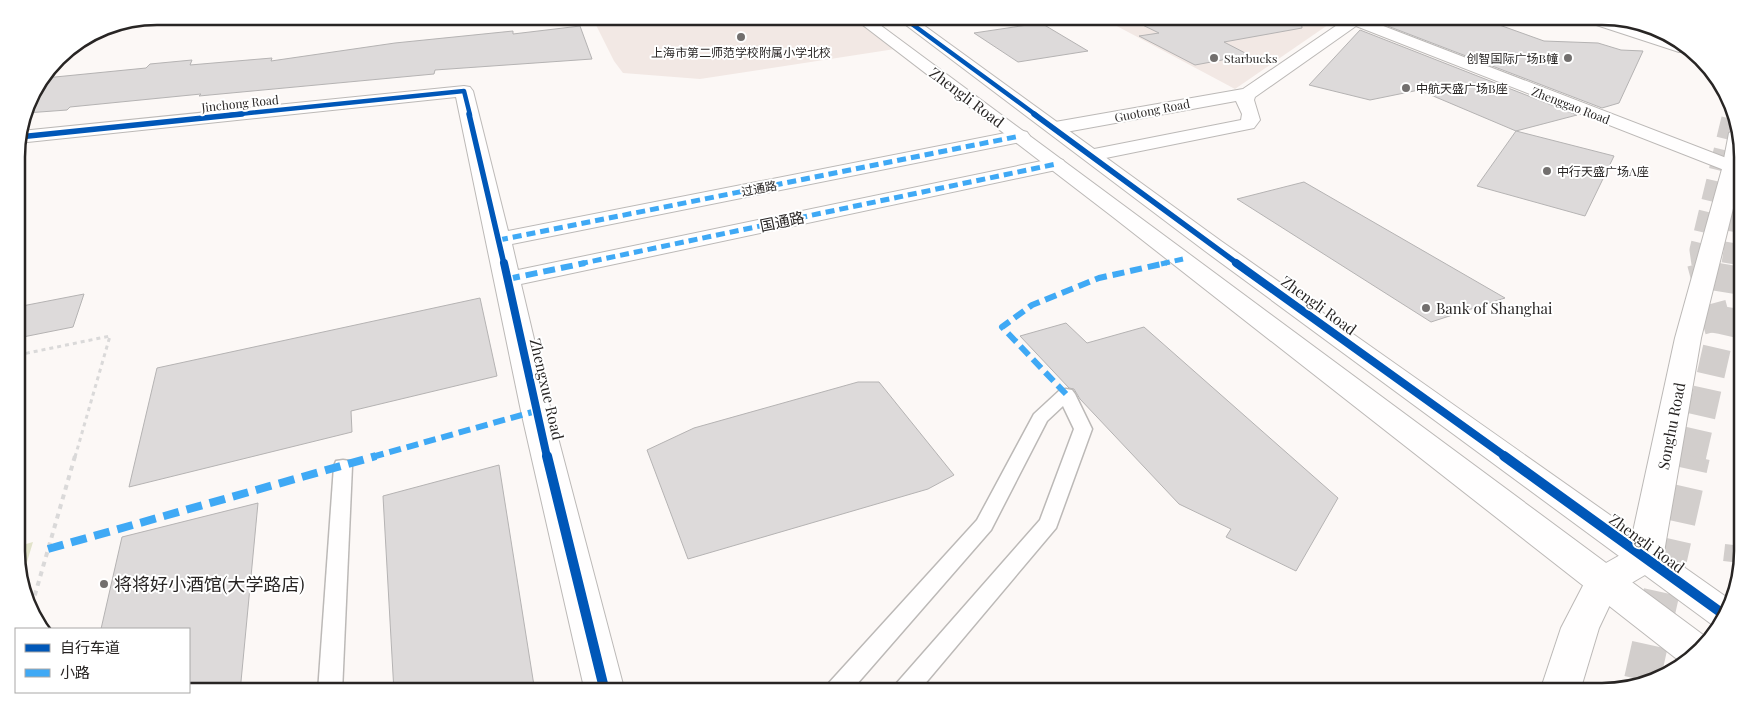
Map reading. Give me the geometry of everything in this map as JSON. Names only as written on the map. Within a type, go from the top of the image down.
[{"type":"street","name":"Zhengli Road","points":[[870,25],[1020,136],[1691,648]]},
{"type":"street","name":"Zhengli Road","points":[[913,25],[1719,611]]},
{"type":"street","name":"Guotong Road","points":[[1055,128],[1216,98],[1248,94],[1340,25]]},
{"type":"street","name":"Zhenggao Road","points":[[1367,25],[1734,169]]},
{"type":"street","points":[[1613,26],[1672,45]]},
{"type":"street","name":"Jinchong Road","points":[[27,136],[464,91]]},
{"type":"street","name":"Zhengxue Road","points":[[464,91],[508,278],[536,411],[603,683]]},
{"type":"street","points":[[1091,155],[1247,124],[1251,114],[1245,100],[1248,94]]},
{"type":"street","name":"过通路","points":[[499,240],[1020,136]]},
{"type":"street","name":"国通路","points":[[508,278],[1056,164]]},
{"type":"street","name":"Songhu Road","points":[[1645,558],[1688,338],[1734,180]]},
{"type":"street","points":[[1563,683],[1580,628],[1603,582],[1645,558]]},
{"type":"lane","points":[[843,683],[984,525],[1040,418],[1066,394],[1083,429],[1049,523],[911,683]]},
{"type":"lane","points":[[331,683],[343,466]]},
{"type":"path","points":[[25,354],[110,336],[34,598]]},
{"type":"shaded area","name":"上海市第二师范学校附属小学北校","points":[[596,25],[864,25],[895,49],[700,79],[623,73],[614,61]]},
{"type":"shaded area","points":[[1115,25],[1328,25],[1235,89]]},
{"type":"green space","points":[[33,542],[26,566],[25,551],[25,544]]},
{"type":"building","points":[[1028,25],[1044,25],[1088,51],[1018,62],[974,33]]},
{"type":"building","points":[[1143,25],[1302,25],[1302,28],[1224,42],[1249,55],[1195,65],[1139,36],[1159,33]]},
{"type":"building","name":"创智国际广场B幢","points":[[1385,25],[1499,25],[1544,41],[1598,43],[1621,50],[1643,51],[1619,103],[1602,108]]},
{"type":"building","points":[[580,26],[592,59],[435,70],[434,74],[199,96],[201,94],[33,113],[51,77],[146,68],[150,64],[192,60],[190,65],[272,58],[271,61],[395,43],[513,31],[513,34]]},
{"type":"building","name":"中航天盛广场B座","points":[[1360,30],[1577,115],[1516,131],[1419,90],[1370,100],[1309,85]]},
{"type":"building","name":"中行天盛广场A座","points":[[1516,131],[1614,156],[1585,216],[1477,186]]},
{"type":"building","points":[[1304,182],[1505,298],[1431,322],[1237,199]]},
{"type":"building","points":[[84,294],[73,327],[25,337],[25,305]]},
{"type":"building","points":[[480,298],[497,376],[351,411],[352,432],[129,487],[157,368]]},
{"type":"building","points":[[1066,323],[1087,343],[1144,327],[1338,498],[1296,571],[1226,537],[1231,529],[1179,504],[1080,399],[1074,389],[1069,388],[1020,336]]},
{"type":"building","points":[[858,382],[879,382],[954,475],[928,489],[688,559],[647,450],[694,428]]},
{"type":"building","points":[[499,465],[534,683],[393,683],[383,496]]},
{"type":"building","points":[[258,503],[241,683],[190,683],[190,628],[101,628],[122,537]]},
{"type":"tunnel","points":[[1702,264],[1700,250],[1730,125]]},
{"type":"tunnel","points":[[1732,264],[1734,252]]},
{"type":"tunnel","points":[[1701,263],[1720,334]]},
{"type":"tunnel","points":[[1692,457],[1720,334],[1732,263]]},
{"type":"tunnel","points":[[1643,677],[1692,456]]},
{"type":"marked path","points":[[499,240],[1020,136]]},
{"type":"marked path","points":[[508,279],[1056,164]]},
{"type":"marked path","points":[[1066,394],[1002,327],[1032,305],[1099,278],[1183,259]]},
{"type":"marked path","points":[[48,549],[536,411]]},
{"type":"cycle path","points":[[913,25],[1213,246],[1719,611]]},
{"type":"cycle path","points":[[27,136],[464,91],[508,279],[536,411],[603,683]]},
{"type":"place","name":"上海市第二师范学校附属小学北校","points":[[741,37]]},
{"type":"place","name":"Starbucks","points":[[1214,58]]},
{"type":"place","name":"创智国际广场B幢","points":[[1568,58]]},
{"type":"place","name":"中航天盛广场B座","points":[[1406,88]]},
{"type":"place","name":"中行天盛广场A座","points":[[1547,171]]},
{"type":"place","name":"Bank of Shanghai","points":[[1426,308]]},
{"type":"place","name":"将将好小酒馆(大学路店)","points":[[104,584]]}]
